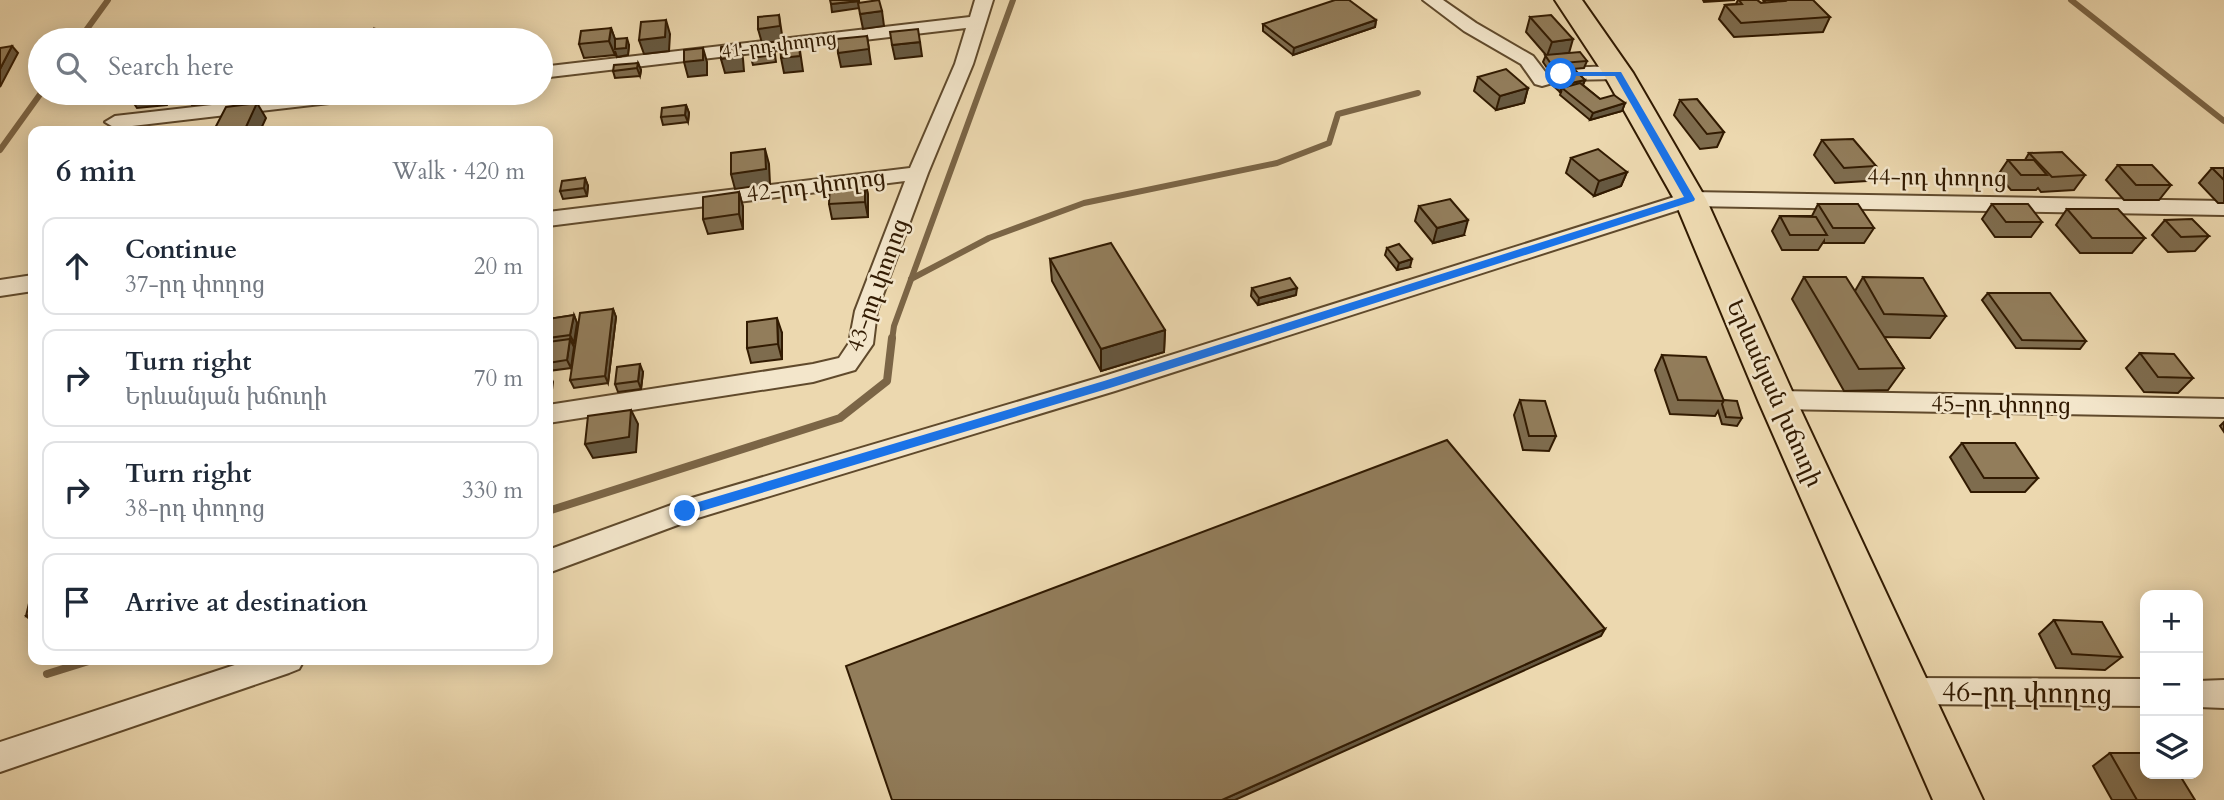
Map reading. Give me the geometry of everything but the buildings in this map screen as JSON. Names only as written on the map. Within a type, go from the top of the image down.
[{"type":"main road","name":"Երևանյան խճուղի","points":[[1568,0],[1618,73],[1690,199],[1777,400],[1958,800]]},
{"type":"street","name":"43-րդ փողոց","points":[[553,413],[813,373],[848,364],[860,344],[866,311],[918,173],[964,64],[984,0]]},
{"type":"street","points":[[1432,0],[1470,27],[1527,60],[1542,80],[1561,74],[1618,73]]},
{"type":"street","name":"41-րդ փողոց","points":[[553,71],[976,22]]},
{"type":"street","points":[[116,122],[261,105]]},
{"type":"street","name":"42-րդ փողոց","points":[[553,218],[918,173]]},
{"type":"street","name":"44-րդ փողոց","points":[[553,560],[685,511],[1106,385],[1690,199],[2224,208]]},
{"type":"street","points":[[0,288],[28,285]]},
{"type":"street","name":"45-րդ փողոց","points":[[1777,400],[2224,408]]},
{"type":"street","points":[[0,757],[245,668]]},
{"type":"street","name":"46-րդ փողոց","points":[[1908,691],[2140,693]]},
{"type":"street","points":[[2203,694],[2224,694]]},
{"type":"waterway","points":[[88,28],[108,0]]},
{"type":"waterway","points":[[911,279],[1013,0]]},
{"type":"waterway","points":[[2071,0],[2224,121]]},
{"type":"waterway","points":[[911,279],[989,238],[1084,203],[1277,163],[1329,143],[1338,114],[1418,93]]},
{"type":"waterway","points":[[0,150],[32,105]]},
{"type":"waterway","points":[[892,340],[894,326],[911,279]]},
{"type":"waterway","points":[[553,509],[840,418],[887,381],[892,338]]},
{"type":"waterway","points":[[47,674],[76,665]]},
{"type":"route","points":[[685,511],[1106,385],[1690,199],[1618,73],[1561,74]]}]
